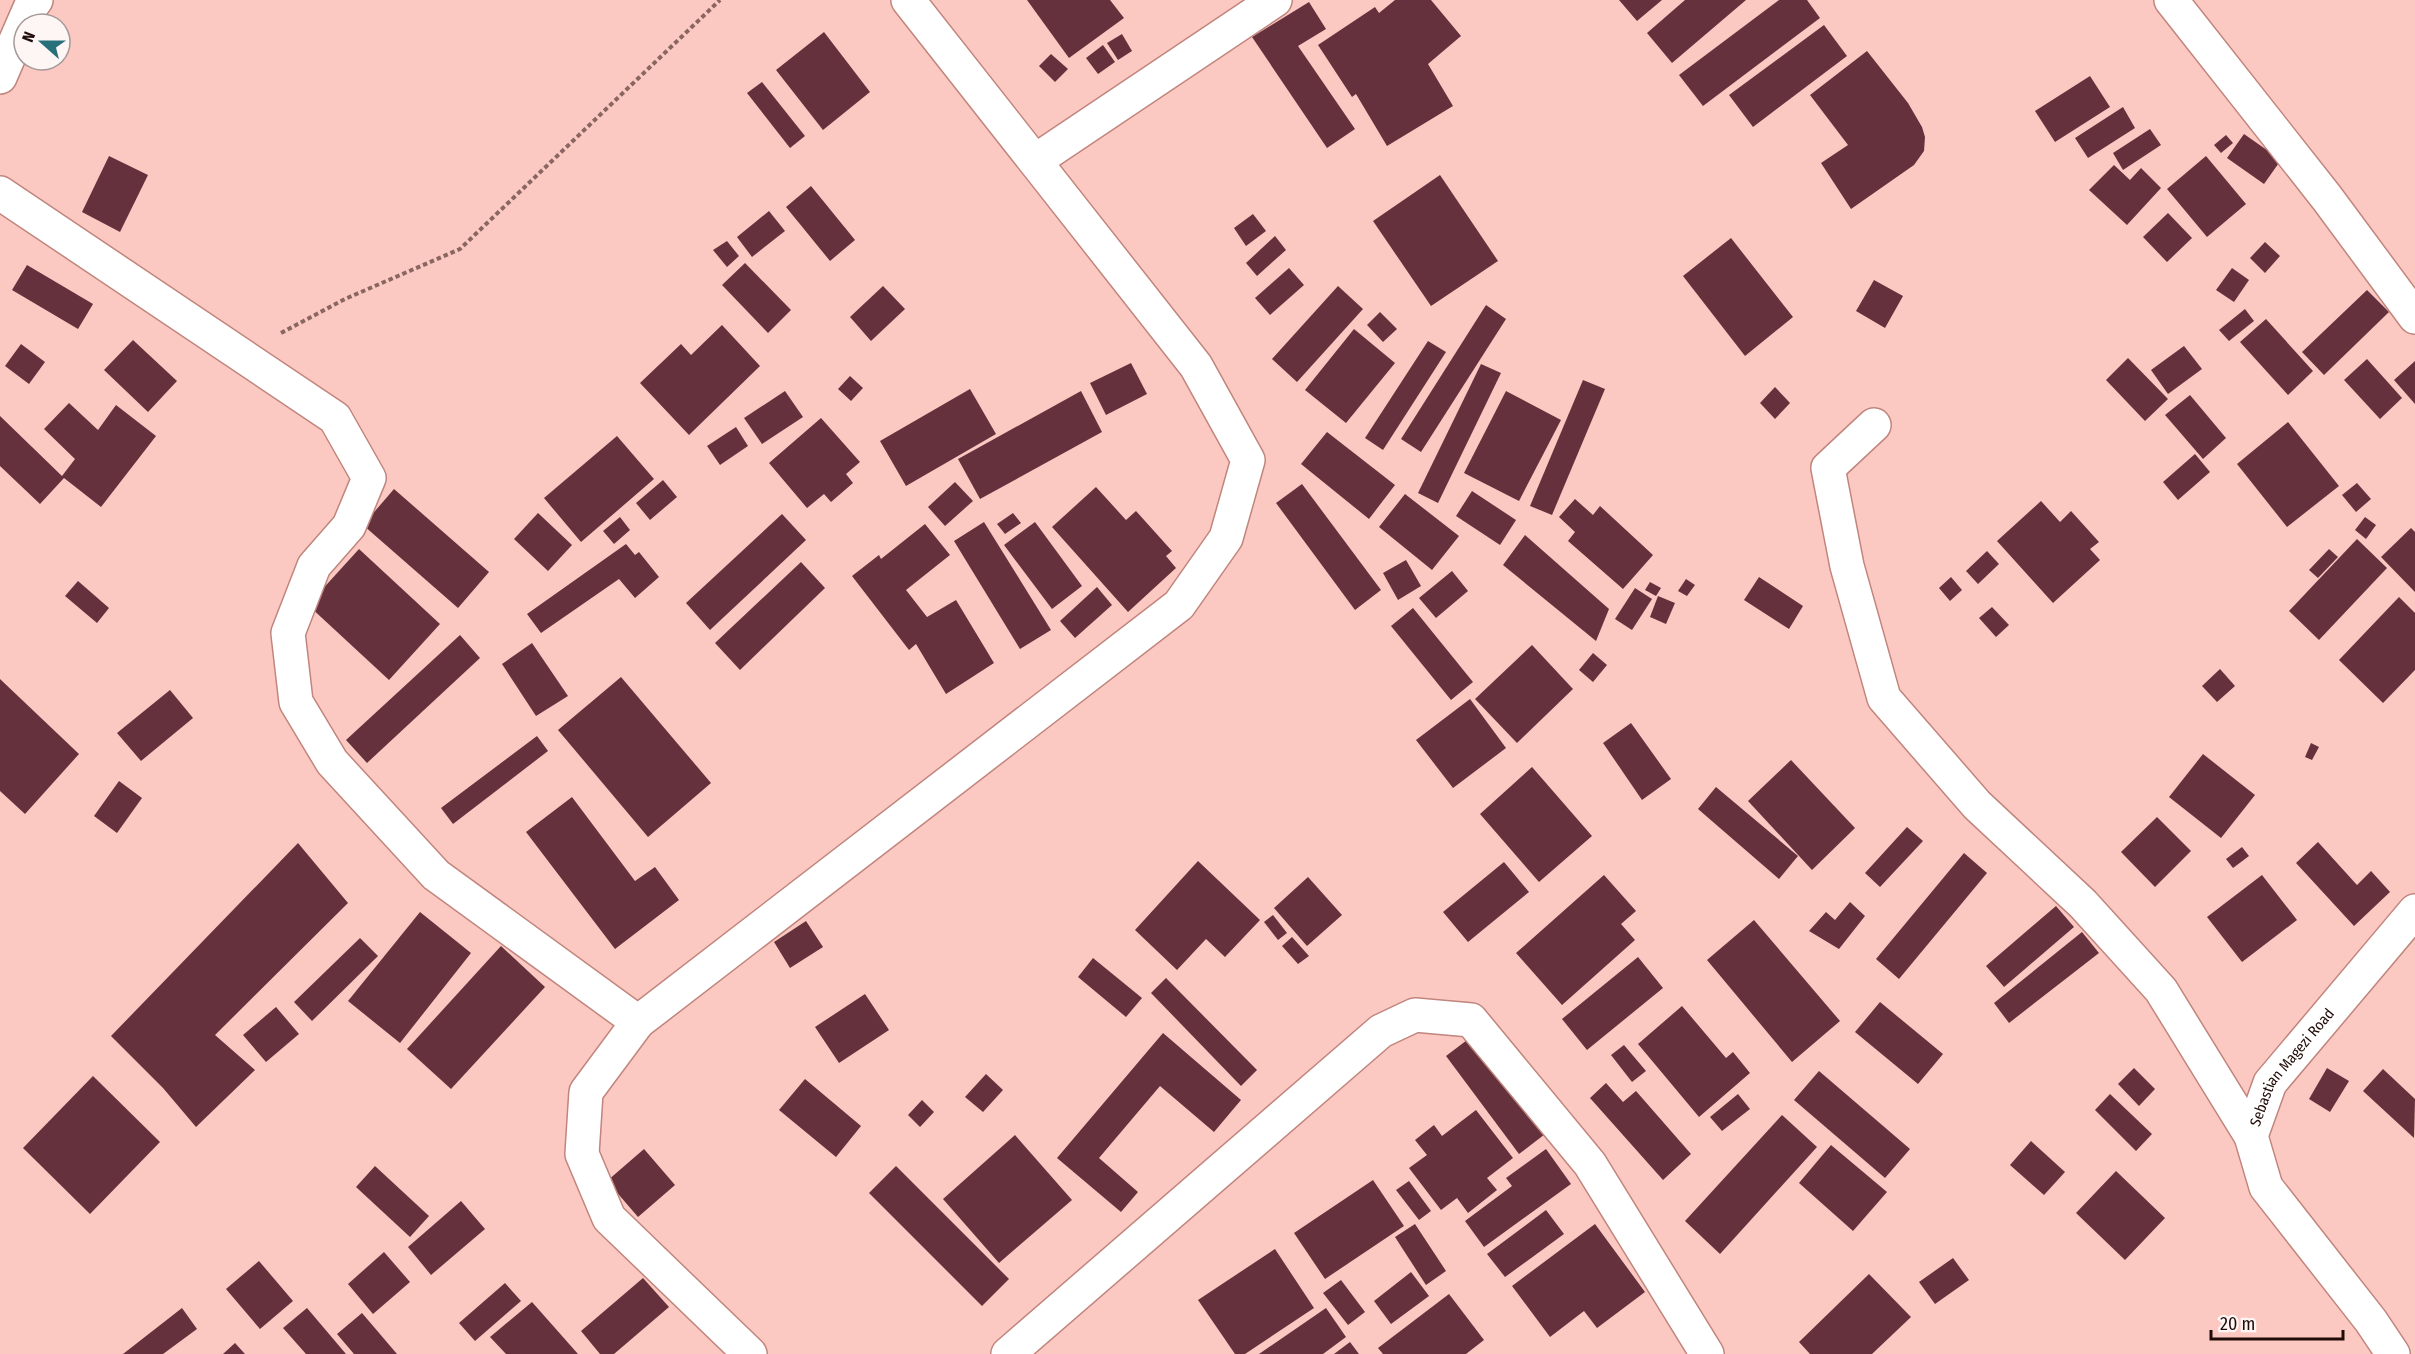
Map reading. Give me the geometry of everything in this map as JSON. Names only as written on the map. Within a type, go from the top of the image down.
[{"type":"street","points":[[0,77],[30,8],[36,0]]},
{"type":"street","points":[[750,1354],[609,1218],[582,1154],[586,1092],[638,1022],[1179,605],[1226,538],[1248,460],[1196,366],[908,0]]},
{"type":"street","points":[[1035,161],[1275,0]]},
{"type":"street","points":[[2171,0],[2327,198],[2415,317]]},
{"type":"street","points":[[0,193],[335,418],[369,478],[349,526],[314,566],[288,633],[296,702],[332,762],[436,875],[638,1022]]},
{"type":"street","points":[[1874,425],[1828,468],[1846,566],[1884,698],[1977,805],[2083,904],[2161,990],[2251,1136]]},
{"type":"street","name":"Sebastian Magezi Road","points":[[2393,1354],[2371,1321],[2266,1187],[2251,1136],[2270,1083],[2415,911]]},
{"type":"street","points":[[1008,1354],[1381,1031],[1415,1014],[1471,1020],[1590,1164],[1707,1354]]},
{"type":"path","points":[[241,356],[345,298],[460,249],[720,0]]},
{"type":"building","points":[[1027,0],[1110,0],[1124,18],[1069,58]]},
{"type":"building","points":[[1395,0],[1431,0],[1461,36],[1428,64],[1453,106],[1387,146],[1356,94],[1352,97],[1318,45],[1375,7],[1379,13]]},
{"type":"building","points":[[1619,0],[1662,0],[1637,21]]},
{"type":"building","points":[[1685,0],[1746,0],[1672,63],[1647,33]]},
{"type":"building","points":[[1779,0],[1807,0],[1820,18],[1703,106],[1679,75]]},
{"type":"building","points":[[1309,2],[1326,29],[1298,46],[1355,129],[1327,148],[1252,37]]},
{"type":"building","points":[[1824,25],[1847,56],[1753,127],[1729,95]]},
{"type":"building","points":[[824,32],[870,92],[823,130],[776,70]]},
{"type":"building","points":[[1122,34],[1132,51],[1118,60],[1107,43]]},
{"type":"building","points":[[1103,45],[1115,62],[1098,74],[1086,58]]},
{"type":"building","points":[[1867,51],[1908,103],[1922,127],[1925,137],[1924,151],[1914,165],[1851,209],[1821,163],[1848,145],[1810,95]]},
{"type":"building","points":[[1051,54],[1068,69],[1055,82],[1039,66]]},
{"type":"building","points":[[2090,76],[2110,107],[2055,142],[2035,111]]},
{"type":"building","points":[[762,82],[805,136],[790,148],[747,93]]},
{"type":"building","points":[[2123,107],[2135,128],[2088,158],[2075,138]]},
{"type":"building","points":[[2150,129],[2161,145],[2123,170],[2113,153]]},
{"type":"building","points":[[2244,134],[2281,160],[2264,184],[2227,158]]},
{"type":"building","points":[[2226,135],[2233,143],[2221,153],[2214,145]]},
{"type":"building","points":[[109,156],[148,175],[120,232],[82,212]]},
{"type":"building","points":[[2206,156],[2246,204],[2207,237],[2167,189]]},
{"type":"building","points":[[2114,165],[2130,180],[2141,168],[2161,188],[2127,225],[2089,190]]},
{"type":"building","points":[[1440,175],[1498,261],[1431,306],[1373,221]]},
{"type":"building","points":[[811,186],[855,240],[830,261],[786,207]]},
{"type":"building","points":[[769,211],[785,231],[752,257],[737,237]]},
{"type":"building","points":[[2168,213],[2192,238],[2167,262],[2143,237]]},
{"type":"building","points":[[1253,214],[1266,231],[1246,246],[1234,228]]},
{"type":"building","points":[[1275,236],[1286,250],[1257,276],[1246,263]]},
{"type":"building","points":[[1731,238],[1793,317],[1745,356],[1683,276]]},
{"type":"building","points":[[727,241],[739,256],[727,267],[713,250]]},
{"type":"building","points":[[2265,242],[2280,256],[2265,273],[2250,258]]},
{"type":"building","points":[[745,263],[791,310],[768,333],[722,285]]},
{"type":"building","points":[[27,265],[93,304],[78,329],[12,290]]},
{"type":"building","points":[[1289,268],[1304,285],[1270,315],[1255,298]]},
{"type":"building","points":[[2232,268],[2249,280],[2234,302],[2216,290]]},
{"type":"building","points":[[1874,280],[1903,296],[1885,328],[1856,311]]},
{"type":"building","points":[[883,286],[905,309],[871,341],[850,317]]},
{"type":"building","points":[[1338,286],[1363,309],[1297,382],[1272,359]]},
{"type":"building","points":[[2367,290],[2389,312],[2324,375],[2302,352]]},
{"type":"building","points":[[1486,305],[1506,319],[1421,452],[1401,439]]},
{"type":"building","points":[[2245,309],[2254,321],[2229,341],[2219,330]]},
{"type":"building","points":[[1380,312],[1397,329],[1383,342],[1367,325]]},
{"type":"building","points":[[2266,319],[2313,371],[2288,395],[2240,342]]},
{"type":"building","points":[[722,325],[760,366],[689,435],[640,383],[681,344],[691,355]]},
{"type":"building","points":[[1354,329],[1395,363],[1346,423],[1305,390]]},
{"type":"building","points":[[133,340],[177,381],[148,412],[104,370]]},
{"type":"building","points":[[1428,341],[1446,352],[1383,450],[1365,438]]},
{"type":"building","points":[[21,344],[45,362],[29,384],[5,366]]},
{"type":"building","points":[[2184,346],[2202,369],[2168,394],[2151,370]]},
{"type":"building","points":[[2128,358],[2168,399],[2145,421],[2106,380]]},
{"type":"building","points":[[2367,359],[2402,398],[2380,419],[2344,380]]},
{"type":"building","points":[[2415,361],[2415,404],[2394,380]]},
{"type":"building","points":[[1131,363],[1147,394],[1106,415],[1090,383]]},
{"type":"building","points":[[1481,364],[1501,373],[1438,503],[1418,493]]},
{"type":"building","points":[[850,376],[863,388],[851,401],[838,389]]},
{"type":"building","points":[[1583,380],[1605,389],[1552,515],[1530,506]]},
{"type":"building","points":[[1775,387],[1790,403],[1775,419],[1760,403]]},
{"type":"building","points":[[970,389],[996,434],[906,486],[880,441]]},
{"type":"building","points":[[785,391],[803,417],[762,444],[744,418]]},
{"type":"building","points":[[1081,391],[1102,432],[980,499],[958,459]]},
{"type":"building","points":[[1506,391],[1561,420],[1519,501],[1464,473]]},
{"type":"building","points":[[2190,395],[2226,438],[2203,459],[2165,415]]},
{"type":"building","points":[[69,403],[98,430],[116,405],[156,436],[101,507],[64,478],[40,504],[0,466],[0,416],[62,476],[75,459],[44,429]]},
{"type":"building","points":[[821,418],[860,462],[846,474],[853,483],[831,502],[824,494],[807,508],[769,463]]},
{"type":"building","points":[[2288,422],[2339,486],[2287,527],[2237,464]]},
{"type":"building","points":[[736,427],[748,446],[720,465],[707,446]]},
{"type":"building","points":[[1327,432],[1395,485],[1369,519],[1301,464]]},
{"type":"building","points":[[617,436],[654,479],[581,542],[544,498]]},
{"type":"building","points":[[2195,454],[2210,472],[2178,500],[2163,482]]},
{"type":"building","points":[[663,480],[677,497],[650,520],[636,503]]},
{"type":"building","points":[[955,482],[973,501],[945,526],[928,507]]},
{"type":"building","points":[[2357,483],[2371,499],[2356,512],[2342,495]]},
{"type":"building","points":[[1302,484],[1381,590],[1355,610],[1276,503]]},
{"type":"building","points":[[1096,487],[1126,520],[1136,511],[1172,551],[1166,556],[1176,568],[1128,612],[1052,527]]},
{"type":"building","points":[[394,489],[489,572],[458,608],[363,525]]},
{"type":"building","points":[[1472,491],[1516,520],[1500,545],[1456,516]]},
{"type":"building","points":[[1405,494],[1459,536],[1432,570],[1379,527]]},
{"type":"building","points":[[1575,499],[1593,515],[1600,506],[1653,555],[1623,589],[1568,541],[1575,532],[1559,517]]},
{"type":"building","points":[[2041,501],[2060,522],[2071,511],[2099,542],[2090,549],[2100,560],[2053,603],[1997,541]]},
{"type":"building","points":[[538,513],[572,545],[548,571],[514,539]]},
{"type":"building","points":[[1013,513],[1021,523],[1005,534],[997,524]]},
{"type":"building","points":[[782,514],[806,540],[710,630],[686,603]]},
{"type":"building","points":[[620,517],[630,530],[614,544],[603,531]]},
{"type":"building","points":[[2365,517],[2376,525],[2366,539],[2355,530]]},
{"type":"building","points":[[984,522],[1051,630],[1020,649],[954,541]]},
{"type":"building","points":[[1035,522],[1082,586],[1052,609],[1004,545]]},
{"type":"building","points":[[925,524],[950,555],[906,590],[927,617],[956,600],[994,663],[946,694],[916,644],[909,650],[852,576],[879,555],[881,559]]},
{"type":"building","points":[[2411,528],[2415,532],[2415,592],[2381,557]]},
{"type":"building","points":[[1525,535],[1609,609],[1596,641],[1503,565]]},
{"type":"building","points":[[2357,539],[2387,568],[2319,640],[2289,611]]},
{"type":"building","points":[[626,544],[635,555],[639,552],[659,577],[635,598],[619,579],[541,633],[527,614]]},
{"type":"building","points":[[359,549],[440,624],[389,680],[308,605]]},
{"type":"building","points":[[2329,549],[2338,557],[2318,578],[2309,570]]},
{"type":"building","points":[[1987,551],[1999,564],[1978,584],[1966,571]]},
{"type":"building","points":[[1406,560],[1421,586],[1398,600],[1383,573]]},
{"type":"building","points":[[801,562],[825,588],[740,670],[715,643]]},
{"type":"building","points":[[1452,571],[1468,591],[1436,618],[1419,598]]},
{"type":"building","points":[[1759,577],[1803,606],[1789,629],[1744,600]]},
{"type":"building","points":[[1951,577],[1962,590],[1950,601],[1939,588]]},
{"type":"building","points":[[1686,579],[1695,585],[1687,596],[1678,591]]},
{"type":"building","points":[[78,581],[109,608],[97,623],[65,596]]},
{"type":"building","points":[[1650,582],[1661,588],[1656,596],[1645,590]]},
{"type":"building","points":[[1097,587],[1112,605],[1075,638],[1060,621]]},
{"type":"building","points":[[1635,588],[1652,599],[1632,630],[1615,619]]},
{"type":"building","points":[[1658,596],[1675,603],[1666,624],[1650,617]]},
{"type":"building","points":[[2399,597],[2415,613],[2415,670],[2383,703],[2339,660]]},
{"type":"building","points":[[1992,607],[2009,625],[1996,637],[1979,618]]},
{"type":"building","points":[[1413,608],[1473,682],[1451,700],[1391,626]]},
{"type":"building","points":[[460,635],[480,658],[367,763],[346,740]]},
{"type":"building","points":[[532,643],[568,696],[536,716],[502,664]]},
{"type":"building","points":[[1532,645],[1573,689],[1517,743],[1475,699]]},
{"type":"building","points":[[1593,653],[1607,665],[1593,682],[1579,670]]},
{"type":"building","points":[[2220,669],[2235,686],[2217,702],[2202,686]]},
{"type":"building","points":[[621,677],[711,783],[648,837],[558,730]]},
{"type":"building","points":[[0,679],[79,754],[25,814],[0,791]]},
{"type":"building","points":[[170,690],[193,718],[141,761],[117,733]]},
{"type":"building","points":[[1470,699],[1506,748],[1453,788],[1416,740]]},
{"type":"building","points":[[1631,723],[1671,779],[1642,800],[1603,743]]},
{"type":"building","points":[[537,736],[548,751],[453,824],[441,808]]},
{"type":"building","points":[[2311,743],[2319,747],[2312,760],[2305,757]]},
{"type":"building","points":[[2203,754],[2255,795],[2221,838],[2169,797]]},
{"type":"building","points":[[1791,760],[1855,828],[1812,870],[1748,801]]},
{"type":"building","points":[[1532,767],[1592,836],[1539,882],[1480,814]]},
{"type":"building","points":[[119,781],[142,798],[117,833],[94,816]]},
{"type":"building","points":[[1716,787],[1798,856],[1779,879],[1698,809]]},
{"type":"building","points":[[572,797],[635,881],[655,867],[679,900],[615,949],[526,832]]},
{"type":"building","points":[[2157,817],[2191,851],[2155,887],[2121,852]]},
{"type":"building","points":[[1907,827],[1923,841],[1880,887],[1865,873]]},
{"type":"building","points":[[2318,842],[2357,885],[2371,871],[2390,892],[2354,926],[2296,863]]},
{"type":"building","points":[[298,843],[348,903],[215,1035],[255,1070],[196,1127],[163,1088],[111,1036]]},
{"type":"building","points":[[2242,847],[2249,856],[2233,868],[2226,859]]},
{"type":"building","points":[[1964,853],[1987,873],[1899,979],[1876,959]]},
{"type":"building","points":[[1198,861],[1260,920],[1225,957],[1206,939],[1177,970],[1135,930]]},
{"type":"building","points":[[1504,862],[1529,892],[1468,942],[1443,912]]},
{"type":"building","points":[[1604,875],[1636,911],[1621,924],[1635,940],[1562,1005],[1516,953]]},
{"type":"building","points":[[2262,875],[2297,920],[2242,962],[2207,917]]},
{"type":"building","points":[[1308,877],[1342,915],[1307,946],[1274,908]]},
{"type":"building","points":[[1850,902],[1865,916],[1839,949],[1809,931],[1826,912],[1835,920]]},
{"type":"building","points":[[2056,906],[2074,927],[2004,987],[1986,966]]},
{"type":"building","points":[[420,912],[471,953],[400,1043],[348,1001]]},
{"type":"building","points":[[1273,915],[1287,933],[1278,940],[1264,922]]},
{"type":"building","points":[[1754,920],[1840,1021],[1792,1062],[1707,960]]},
{"type":"building","points":[[806,921],[823,947],[790,968],[774,942]]},
{"type":"building","points":[[2082,932],[2099,953],[2009,1023],[1994,1003]]},
{"type":"building","points":[[1292,937],[1309,956],[1298,964],[1282,946]]},
{"type":"building","points":[[360,938],[378,956],[312,1021],[294,1002]]},
{"type":"building","points":[[501,946],[545,987],[451,1089],[407,1049]]},
{"type":"building","points":[[1638,957],[1663,988],[1587,1050],[1562,1019]]},
{"type":"building","points":[[1093,958],[1142,998],[1126,1017],[1078,977]]},
{"type":"building","points":[[1166,978],[1257,1070],[1241,1086],[1151,993]]},
{"type":"building","points":[[865,994],[889,1030],[839,1063],[815,1027]]},
{"type":"building","points":[[1880,1002],[1943,1054],[1918,1084],[1855,1032]]},
{"type":"building","points":[[1682,1006],[1726,1058],[1733,1052],[1750,1073],[1699,1117],[1638,1044]]},
{"type":"building","points":[[276,1007],[299,1034],[266,1062],[243,1035]]},
{"type":"building","points":[[1163,1033],[1241,1100],[1214,1132],[1160,1086],[1099,1158],[1138,1192],[1121,1212],[1057,1158]]},
{"type":"building","points":[[1475,1034],[1549,1131],[1519,1154],[1446,1056]]},
{"type":"building","points":[[1624,1045],[1646,1071],[1632,1082],[1611,1055]]},
{"type":"building","points":[[2134,1068],[2155,1089],[2139,1106],[2118,1084]]},
{"type":"building","points":[[2327,1068],[2349,1081],[2330,1112],[2309,1099]]},
{"type":"building","points":[[2383,1069],[2415,1099],[2414,1138],[2363,1091]]},
{"type":"building","points":[[1819,1071],[1910,1149],[1885,1178],[1794,1100]]},
{"type":"building","points":[[986,1074],[1003,1090],[983,1112],[965,1097]]},
{"type":"building","points":[[93,1076],[160,1142],[90,1214],[23,1148]]},
{"type":"building","points":[[805,1079],[861,1126],[836,1157],[779,1110]]},
{"type":"building","points":[[1606,1083],[1623,1102],[1636,1091],[1691,1154],[1663,1180],[1590,1098]]},
{"type":"building","points":[[1738,1094],[1750,1109],[1722,1131],[1710,1117]]},
{"type":"building","points":[[2110,1094],[2152,1134],[2136,1151],[2095,1110]]},
{"type":"building","points":[[922,1100],[934,1112],[920,1127],[908,1115]]},
{"type":"building","points":[[1476,1110],[1513,1158],[1487,1178],[1497,1190],[1468,1213],[1457,1198],[1441,1210],[1409,1168],[1427,1155],[1415,1140],[1434,1125],[1442,1136]]},
{"type":"building","points":[[1782,1115],[1817,1147],[1720,1254],[1685,1221]]},
{"type":"building","points":[[1015,1135],[1072,1200],[999,1263],[943,1199]]},
{"type":"building","points":[[2031,1141],[2065,1172],[2044,1195],[2010,1165]]},
{"type":"building","points":[[1831,1145],[1887,1192],[1853,1231],[1799,1183]]},
{"type":"building","points":[[644,1149],[675,1185],[638,1217],[607,1181]]},
{"type":"building","points":[[1546,1149],[1571,1184],[1484,1247],[1465,1221],[1512,1186],[1506,1178]]},
{"type":"building","points":[[375,1166],[429,1216],[410,1237],[356,1187]]},
{"type":"building","points":[[896,1166],[1009,1279],[982,1306],[869,1193]]},
{"type":"building","points":[[2116,1171],[2165,1218],[2125,1260],[2076,1213]]},
{"type":"building","points":[[1373,1180],[1404,1226],[1325,1279],[1294,1233]]},
{"type":"building","points":[[1409,1181],[1431,1211],[1419,1220],[1396,1190]]},
{"type":"building","points":[[461,1201],[485,1229],[431,1275],[408,1247]]},
{"type":"building","points":[[1546,1210],[1564,1234],[1505,1277],[1487,1254]]},
{"type":"building","points":[[1415,1224],[1446,1271],[1426,1285],[1395,1237]]},
{"type":"building","points":[[1595,1224],[1645,1292],[1597,1328],[1584,1311],[1550,1337],[1512,1286]]},
{"type":"building","points":[[1275,1249],[1314,1308],[1245,1354],[1235,1354],[1198,1300]]},
{"type":"building","points":[[384,1252],[410,1282],[373,1314],[348,1284]]},
{"type":"building","points":[[1953,1258],[1969,1280],[1935,1304],[1919,1282]]},
{"type":"building","points":[[259,1261],[293,1301],[260,1329],[226,1289]]},
{"type":"building","points":[[1411,1272],[1429,1296],[1391,1324],[1374,1301]]},
{"type":"building","points":[[1869,1274],[1911,1317],[1872,1354],[1810,1354],[1799,1342]]},
{"type":"building","points":[[643,1278],[669,1307],[614,1354],[600,1354],[581,1331]]},
{"type":"building","points":[[1341,1280],[1365,1312],[1348,1325],[1323,1293]]},
{"type":"building","points":[[505,1283],[521,1301],[475,1341],[459,1323]]},
{"type":"building","points":[[1449,1294],[1484,1340],[1466,1354],[1383,1354],[1378,1348]]},
{"type":"building","points":[[532,1302],[578,1354],[506,1354],[490,1337]]},
{"type":"building","points":[[182,1308],[197,1329],[163,1354],[123,1354]]},
{"type":"building","points":[[307,1308],[346,1354],[306,1354],[283,1328]]},
{"type":"building","points":[[1326,1308],[1346,1337],[1323,1354],[1259,1354]]},
{"type":"building","points":[[362,1313],[397,1354],[354,1354],[337,1334]]},
{"type":"building","points":[[1350,1342],[1359,1354],[1334,1354]]},
{"type":"building","points":[[235,1343],[245,1354],[223,1354]]}]
